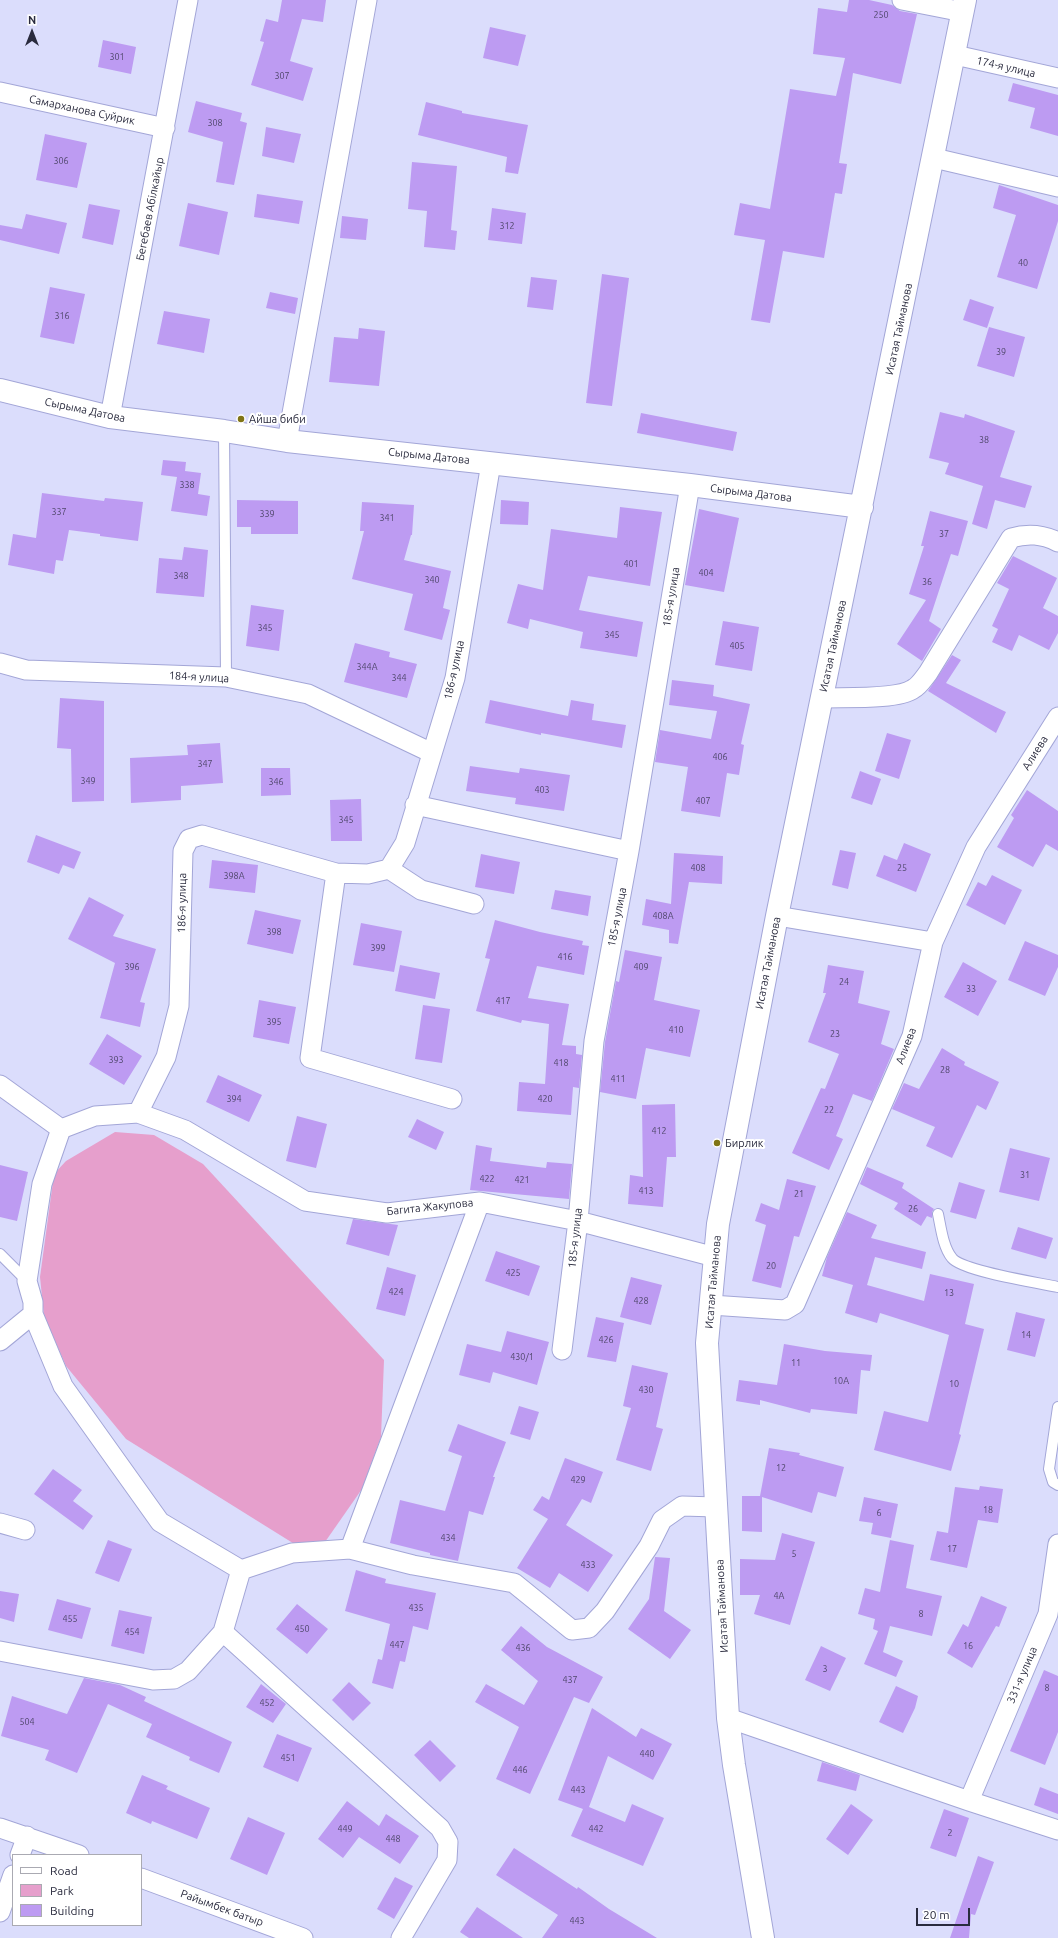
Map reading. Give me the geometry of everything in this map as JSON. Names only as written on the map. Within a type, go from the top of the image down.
[{"type":"street","name":"Бегебаев Абілкайыр","points":[[110,417],[188,0]]},
{"type":"street","points":[[287,441],[367,0]]},
{"type":"street","points":[[902,0],[964,6]]},
{"type":"street","name":"Исатая Тайманова","points":[[764,1938],[734,1765],[728,1718],[707,1343],[718,1224],[777,916],[955,56],[964,6]]},
{"type":"street","name":"174-я улица","points":[[955,56],[1058,78]]},
{"type":"street","name":"Самарханова Суйрик","points":[[0,92],[165,128]]},
{"type":"street","points":[[934,158],[1058,187]]},
{"type":"street","name":"Сырыма Датова","points":[[0,390],[110,417],[224,431],[287,441],[690,485],[862,507]]},
{"type":"street","name":"186-я улица","points":[[138,1113],[166,1057],[179,1006],[183,851],[189,839],[202,834],[336,872],[368,874],[390,869],[404,843],[454,678],[491,463]]},
{"type":"street","name":"185-я улица","points":[[562,1350],[578,1221],[594,1041],[629,851],[690,485]]},
{"type":"street","points":[[822,698],[903,694],[913,689],[928,674],[1011,538],[1026,534],[1048,536],[1058,542]]},
{"type":"street","name":"184-я улица","points":[[0,663],[26,670],[226,677],[308,694],[432,753]]},
{"type":"street","name":"Алиева","points":[[711,1305],[785,1310],[795,1304],[912,1036],[933,942],[976,848],[1058,716]]},
{"type":"street","points":[[416,805],[629,851]]},
{"type":"street","points":[[390,869],[421,890],[474,904]]},
{"type":"street","points":[[336,872],[310,1058],[452,1099]]},
{"type":"street","points":[[777,916],[933,942]]},
{"type":"street","points":[[0,1085],[61,1129]]},
{"type":"street","points":[[61,1129],[95,1116],[138,1113]]},
{"type":"street","name":"Багита Жакупова","points":[[138,1113],[185,1130],[305,1201],[387,1213],[480,1202],[578,1221],[715,1257]]},
{"type":"street","points":[[61,1129],[42,1184],[27,1281],[33,1302],[33,1314],[63,1386],[160,1522],[241,1570],[292,1553],[350,1549],[413,1565],[514,1583],[572,1630],[589,1628],[605,1611],[649,1546],[662,1520],[682,1506],[716,1507]]},
{"type":"street","points":[[350,1549],[480,1202]]},
{"type":"street","points":[[0,1341],[33,1314]]},
{"type":"street","points":[[0,1524],[25,1530]]},
{"type":"street","name":"331-я улица","points":[[969,1801],[1048,1614],[1058,1544]]},
{"type":"street","points":[[0,1651],[153,1680],[174,1679],[188,1671],[223,1632],[241,1570]]},
{"type":"street","points":[[223,1632],[440,1828],[448,1842],[447,1860],[401,1938]]},
{"type":"street","points":[[728,1718],[1058,1830]]},
{"type":"street","points":[[0,1828],[76,1854]]},
{"type":"street","points":[[20,1854],[27,1836]]},
{"type":"street","points":[[0,1912],[12,1878]]},
{"type":"street","name":"Райымбек батыр","points":[[142,1878],[303,1938]]},
{"type":"lane","points":[[224,431],[226,677]]},
{"type":"lane","points":[[938,1214],[945,1243],[952,1259],[966,1267],[1058,1287]]},
{"type":"lane","points":[[0,1254],[27,1281]]},
{"type":"lane","points":[[1058,1407],[1049,1469],[1053,1482],[1058,1485]]},
{"type":"green space","points":[[115,1132],[154,1135],[203,1164],[384,1360],[381,1437],[362,1489],[325,1542],[296,1545],[126,1439],[66,1366],[44,1316],[40,1277],[54,1174],[66,1161]]},
{"type":"building","points":[[282,0],[326,0],[323,22],[302,19],[290,61],[313,68],[303,101],[251,85],[264,42],[260,41],[266,19],[278,22]]},
{"type":"building","points":[[849,0],[869,0],[892,5],[900,11],[917,14],[901,84],[853,73],[839,163],[847,164],[842,194],[835,193],[824,258],[783,251],[770,323],[751,320],[765,240],[734,235],[740,203],[770,209],[790,89],[836,96],[845,58],[813,54],[818,8],[847,12]]},
{"type":"building","points":[[490,27],[526,35],[518,66],[483,58]]},
{"type":"building","points":[[103,40],[136,47],[131,74],[98,67]]},
{"type":"building","points":[[1013,83],[1058,95],[1058,136],[1030,128],[1035,108],[1008,101]]},
{"type":"building","points":[[196,101],[242,113],[240,121],[247,123],[234,185],[216,182],[223,142],[188,132]]},
{"type":"building","points":[[426,102],[462,111],[462,113],[528,125],[518,174],[505,172],[507,157],[418,135]]},
{"type":"building","points":[[266,127],[301,134],[294,163],[262,156]]},
{"type":"building","points":[[45,134],[87,143],[77,188],[36,180]]},
{"type":"building","points":[[412,162],[457,166],[451,230],[457,231],[455,250],[424,247],[427,211],[408,209]]},
{"type":"building","points":[[999,185],[1058,205],[1058,221],[1037,289],[997,277],[1016,215],[993,208]]},
{"type":"building","points":[[257,194],[303,201],[299,224],[254,217]]},
{"type":"building","points":[[188,203],[228,212],[219,255],[179,246]]},
{"type":"building","points":[[89,204],[120,210],[113,245],[82,238]]},
{"type":"building","points":[[492,208],[526,213],[522,244],[488,240]]},
{"type":"building","points":[[26,214],[67,223],[59,254],[0,240],[0,225],[22,229]]},
{"type":"building","points":[[342,216],[368,219],[366,240],[340,238]]},
{"type":"building","points":[[602,274],[629,278],[612,406],[586,403]]},
{"type":"building","points":[[531,277],[557,280],[553,310],[527,307]]},
{"type":"building","points":[[50,287],[85,294],[74,344],[40,337]]},
{"type":"building","points":[[270,292],[298,298],[295,314],[266,308]]},
{"type":"building","points":[[970,299],[994,307],[987,328],[963,320]]},
{"type":"building","points":[[164,311],[210,319],[204,353],[157,344]]},
{"type":"building","points":[[989,327],[1025,337],[1014,377],[977,366]]},
{"type":"building","points":[[359,328],[385,331],[379,386],[329,382],[334,337],[358,339]]},
{"type":"building","points":[[940,412],[964,418],[965,414],[1015,431],[1000,477],[1032,486],[1025,508],[995,500],[987,529],[972,524],[983,486],[945,474],[949,463],[929,458]]},
{"type":"building","points":[[641,413],[737,432],[733,451],[637,433]]},
{"type":"building","points":[[163,460],[186,462],[185,471],[201,473],[198,494],[210,496],[207,516],[171,511],[177,477],[161,475]]},
{"type":"building","points":[[42,493],[104,501],[105,498],[143,502],[138,541],[69,530],[63,561],[56,560],[54,574],[8,565],[13,534],[36,538]]},
{"type":"building","points":[[237,500],[298,501],[298,534],[251,534],[251,527],[237,527]]},
{"type":"building","points":[[501,500],[529,502],[528,525],[500,524]]},
{"type":"building","points":[[362,502],[414,505],[412,535],[404,560],[451,571],[443,608],[450,610],[442,640],[404,630],[413,594],[352,579],[364,531],[360,531]]},
{"type":"building","points":[[620,507],[662,512],[650,586],[588,576],[579,610],[643,622],[637,657],[580,648],[583,632],[530,619],[528,629],[507,623],[518,584],[543,590],[551,529],[617,538]]},
{"type":"building","points":[[699,509],[739,518],[724,592],[685,585]]},
{"type":"building","points":[[930,511],[968,521],[958,556],[951,554],[929,621],[941,629],[922,661],[897,644],[926,600],[909,594],[924,546],[921,546]]},
{"type":"building","points":[[184,547],[208,550],[204,597],[156,593],[159,558],[182,560]]},
{"type":"building","points":[[1013,556],[1057,578],[1043,608],[1058,616],[1058,633],[1049,650],[1019,635],[1012,651],[992,642],[998,629],[992,626],[1009,589],[997,583]]},
{"type":"building","points":[[251,605],[284,610],[279,651],[246,646]]},
{"type":"building","points":[[723,621],[759,627],[752,671],[715,665]]},
{"type":"building","points":[[355,643],[390,652],[389,657],[417,664],[407,698],[344,682]]},
{"type":"building","points":[[952,655],[961,660],[946,683],[1006,712],[996,733],[928,691]]},
{"type":"building","points":[[672,680],[714,685],[713,696],[750,704],[741,744],[744,745],[739,775],[727,773],[720,817],[681,811],[688,767],[655,762],[660,730],[711,739],[717,711],[669,705]]},
{"type":"building","points":[[60,698],[104,701],[104,801],[72,802],[71,749],[57,748]]},
{"type":"building","points":[[490,700],[568,716],[571,700],[594,704],[592,720],[626,725],[622,748],[541,733],[541,735],[485,723]]},
{"type":"building","points":[[887,733],[911,740],[899,779],[875,771]]},
{"type":"building","points":[[220,743],[223,783],[181,786],[181,800],[131,803],[130,758],[188,755],[187,745]]},
{"type":"building","points":[[470,766],[519,773],[520,768],[570,775],[564,811],[515,804],[516,798],[466,791]]},
{"type":"building","points":[[261,768],[290,768],[291,795],[261,796]]},
{"type":"building","points":[[860,771],[881,779],[872,805],[851,798]]},
{"type":"building","points":[[1027,790],[1058,811],[1058,851],[1046,844],[1033,867],[997,847],[1014,818],[1011,815]]},
{"type":"building","points":[[361,799],[362,841],[331,841],[330,800]]},
{"type":"building","points":[[36,835],[81,852],[74,869],[63,865],[59,874],[27,862]]},
{"type":"building","points":[[904,843],[931,854],[916,892],[876,876],[884,855],[897,860]]},
{"type":"building","points":[[840,850],[856,853],[848,889],[832,885]]},
{"type":"building","points":[[674,853],[723,856],[722,884],[689,882],[678,944],[669,943],[669,930],[642,925],[646,899],[671,904]]},
{"type":"building","points":[[481,854],[520,862],[514,894],[475,887]]},
{"type":"building","points":[[212,860],[258,865],[255,893],[209,888]]},
{"type":"building","points":[[992,875],[1022,890],[1005,925],[966,905],[978,882],[986,886]]},
{"type":"building","points":[[555,890],[591,896],[588,916],[551,909]]},
{"type":"building","points":[[89,897],[124,915],[113,936],[156,949],[140,1002],[145,1003],[140,1027],[100,1018],[115,963],[68,939]]},
{"type":"building","points":[[255,910],[301,920],[293,954],[247,944]]},
{"type":"building","points":[[495,920],[540,932],[583,941],[582,945],[589,946],[584,975],[537,966],[528,998],[569,1004],[562,1045],[576,1046],[576,1054],[582,1055],[579,1088],[573,1087],[571,1115],[517,1111],[519,1082],[545,1084],[549,1024],[522,1020],[521,1023],[476,1011],[490,959],[485,958]]},
{"type":"building","points":[[361,923],[402,931],[394,972],[353,965]]},
{"type":"building","points":[[1025,941],[1058,955],[1058,967],[1045,996],[1008,980]]},
{"type":"building","points":[[625,950],[662,957],[654,1000],[700,1010],[690,1057],[646,1048],[636,1099],[600,1092],[605,1042],[616,981],[619,982]]},
{"type":"building","points":[[963,962],[997,981],[978,1016],[944,997]]},
{"type":"building","points":[[400,965],[440,973],[435,999],[395,991]]},
{"type":"building","points":[[828,965],[864,971],[858,1003],[890,1011],[881,1044],[894,1049],[872,1101],[853,1094],[836,1136],[843,1139],[829,1170],[792,1153],[821,1088],[825,1089],[839,1054],[808,1042],[826,993],[823,993]]},
{"type":"building","points":[[259,1000],[296,1007],[289,1044],[253,1037]]},
{"type":"building","points":[[423,1005],[450,1009],[442,1063],[415,1059]]},
{"type":"building","points":[[107,1034],[142,1056],[124,1085],[89,1064]]},
{"type":"building","points":[[942,1048],[965,1062],[964,1065],[999,1082],[986,1110],[977,1105],[952,1158],[926,1146],[935,1127],[892,1109],[904,1083],[919,1089]]},
{"type":"building","points":[[218,1075],[262,1095],[249,1122],[206,1102]]},
{"type":"building","points":[[675,1104],[676,1157],[667,1157],[663,1207],[628,1204],[630,1175],[643,1177],[642,1105]]},
{"type":"building","points":[[297,1116],[327,1124],[316,1168],[286,1161]]},
{"type":"building","points":[[417,1119],[444,1132],[436,1150],[408,1137]]},
{"type":"building","points":[[476,1145],[492,1148],[490,1161],[546,1168],[547,1162],[572,1164],[569,1199],[470,1190]]},
{"type":"building","points":[[1010,1148],[1050,1158],[1039,1201],[999,1192]]},
{"type":"building","points":[[0,1165],[28,1172],[17,1221],[0,1217]]},
{"type":"building","points":[[867,1167],[904,1183],[902,1188],[934,1209],[932,1212],[932,1218],[927,1216],[921,1226],[894,1209],[898,1203],[860,1184]]},
{"type":"building","points":[[787,1179],[816,1186],[799,1237],[794,1236],[781,1288],[752,1281],[766,1225],[755,1221],[761,1203],[779,1210]]},
{"type":"building","points":[[959,1182],[985,1190],[976,1219],[950,1212]]},
{"type":"building","points":[[847,1212],[877,1225],[871,1238],[926,1252],[922,1269],[875,1257],[867,1285],[924,1301],[930,1274],[974,1284],[965,1324],[984,1329],[959,1434],[961,1435],[951,1471],[874,1450],[884,1411],[928,1422],[949,1335],[880,1313],[877,1323],[845,1313],[853,1285],[822,1276],[827,1257]]},
{"type":"building","points":[[353,1219],[398,1225],[389,1256],[346,1244]]},
{"type":"building","points":[[1018,1227],[1053,1238],[1046,1259],[1011,1249]]},
{"type":"building","points":[[496,1251],[540,1266],[529,1296],[485,1281]]},
{"type":"building","points":[[387,1267],[416,1275],[405,1316],[376,1309]]},
{"type":"building","points":[[631,1277],[662,1285],[651,1325],[620,1317]]},
{"type":"building","points":[[1016,1312],[1045,1319],[1035,1357],[1007,1350]]},
{"type":"building","points":[[596,1317],[624,1323],[616,1362],[587,1357]]},
{"type":"building","points":[[507,1331],[549,1342],[537,1385],[493,1372],[490,1383],[459,1375],[467,1344],[501,1352]]},
{"type":"building","points":[[784,1344],[825,1351],[872,1355],[870,1371],[861,1370],[857,1414],[811,1409],[810,1413],[760,1400],[760,1405],[736,1401],[739,1380],[777,1385]]},
{"type":"building","points":[[632,1365],[668,1373],[656,1427],[663,1429],[651,1471],[616,1460],[631,1408],[623,1406]]},
{"type":"building","points":[[519,1406],[539,1412],[530,1440],[510,1434]]},
{"type":"building","points":[[458,1424],[506,1442],[493,1477],[495,1477],[483,1515],[469,1511],[458,1561],[430,1555],[430,1553],[390,1543],[400,1500],[445,1511],[462,1456],[448,1451]]},
{"type":"building","points":[[769,1448],[800,1453],[799,1455],[844,1467],[836,1497],[818,1492],[812,1513],[762,1497],[762,1532],[742,1531],[742,1496],[760,1496]]},
{"type":"building","points":[[565,1458],[603,1472],[591,1503],[582,1499],[566,1525],[613,1555],[588,1592],[559,1573],[550,1588],[517,1568],[548,1519],[533,1510],[542,1496],[549,1500]]},
{"type":"building","points":[[53,1469],[82,1490],[73,1501],[93,1516],[83,1530],[34,1494]]},
{"type":"building","points":[[980,1486],[1003,1489],[998,1523],[978,1520],[967,1568],[930,1560],[937,1531],[948,1533],[955,1487],[979,1490]]},
{"type":"building","points":[[864,1497],[898,1504],[891,1538],[871,1534],[873,1523],[859,1521]]},
{"type":"building","points":[[782,1533],[815,1542],[790,1625],[754,1614],[760,1595],[740,1595],[740,1559],[775,1560]]},
{"type":"building","points":[[108,1540],[132,1549],[119,1582],[95,1573]]},
{"type":"building","points":[[890,1540],[914,1545],[906,1588],[942,1596],[932,1636],[890,1626],[883,1652],[903,1661],[896,1677],[864,1664],[878,1631],[873,1629],[875,1619],[858,1614],[865,1588],[880,1592]]},
{"type":"building","points":[[655,1557],[670,1558],[664,1611],[691,1630],[670,1659],[628,1629],[649,1599]]},
{"type":"building","points":[[356,1570],[386,1579],[385,1583],[436,1593],[428,1630],[413,1626],[405,1662],[400,1661],[393,1689],[372,1683],[378,1659],[382,1660],[390,1624],[345,1611]]},
{"type":"building","points":[[0,1591],[19,1594],[14,1622],[0,1618]]},
{"type":"building","points":[[981,1596],[1007,1607],[999,1627],[996,1626],[972,1668],[947,1653],[963,1624],[968,1627]]},
{"type":"building","points":[[57,1599],[91,1608],[82,1639],[48,1630]]},
{"type":"building","points":[[297,1604],[328,1629],[307,1654],[276,1629]]},
{"type":"building","points":[[119,1610],[152,1617],[144,1654],[111,1646]]},
{"type":"building","points":[[521,1626],[547,1647],[603,1677],[589,1703],[574,1697],[530,1794],[496,1779],[519,1727],[475,1702],[486,1684],[524,1705],[538,1681],[501,1650]]},
{"type":"building","points":[[821,1646],[846,1658],[830,1691],[805,1680]]},
{"type":"building","points":[[1044,1670],[1058,1676],[1058,1732],[1045,1765],[1010,1751]]},
{"type":"building","points":[[84,1678],[120,1685],[146,1697],[144,1701],[232,1742],[219,1773],[189,1760],[190,1757],[146,1737],[152,1724],[108,1704],[77,1773],[45,1760],[49,1750],[1,1736],[12,1696],[67,1714]]},
{"type":"building","points":[[349,1682],[371,1703],[353,1721],[332,1700]]},
{"type":"building","points":[[261,1684],[286,1704],[273,1723],[246,1707]]},
{"type":"building","points":[[896,1686],[918,1696],[915,1708],[903,1733],[879,1722]]},
{"type":"building","points":[[592,1708],[636,1737],[641,1728],[672,1744],[653,1780],[608,1756],[589,1807],[625,1822],[632,1804],[664,1818],[643,1866],[571,1836],[583,1809],[558,1800]]},
{"type":"building","points":[[277,1734],[312,1748],[298,1782],[263,1767]]},
{"type":"building","points":[[430,1740],[456,1766],[440,1782],[414,1755]]},
{"type":"building","points":[[822,1762],[860,1775],[856,1791],[817,1781]]},
{"type":"building","points":[[142,1775],[168,1786],[166,1789],[210,1808],[197,1839],[152,1821],[151,1824],[126,1813]]},
{"type":"building","points":[[1040,1787],[1058,1794],[1058,1814],[1034,1805]]},
{"type":"building","points":[[347,1801],[379,1826],[386,1814],[419,1836],[400,1864],[359,1837],[343,1858],[318,1839]]},
{"type":"building","points":[[851,1804],[873,1820],[848,1855],[826,1839]]},
{"type":"building","points":[[944,1809],[969,1818],[956,1857],[930,1848]]},
{"type":"building","points":[[248,1817],[285,1833],[267,1875],[230,1859]]},
{"type":"building","points":[[514,1848],[657,1938],[542,1938],[558,1915],[496,1875]]},
{"type":"building","points":[[978,1856],[994,1862],[975,1915],[971,1914],[969,1938],[950,1938]]},
{"type":"building","points":[[395,1877],[413,1886],[394,1919],[377,1909]]},
{"type":"building","points":[[477,1907],[523,1938],[469,1938],[460,1932]]},
{"type":"place","name":"Айша биби","points":[[241,419]]},
{"type":"place","name":"Бирлик","points":[[717,1143]]}]
